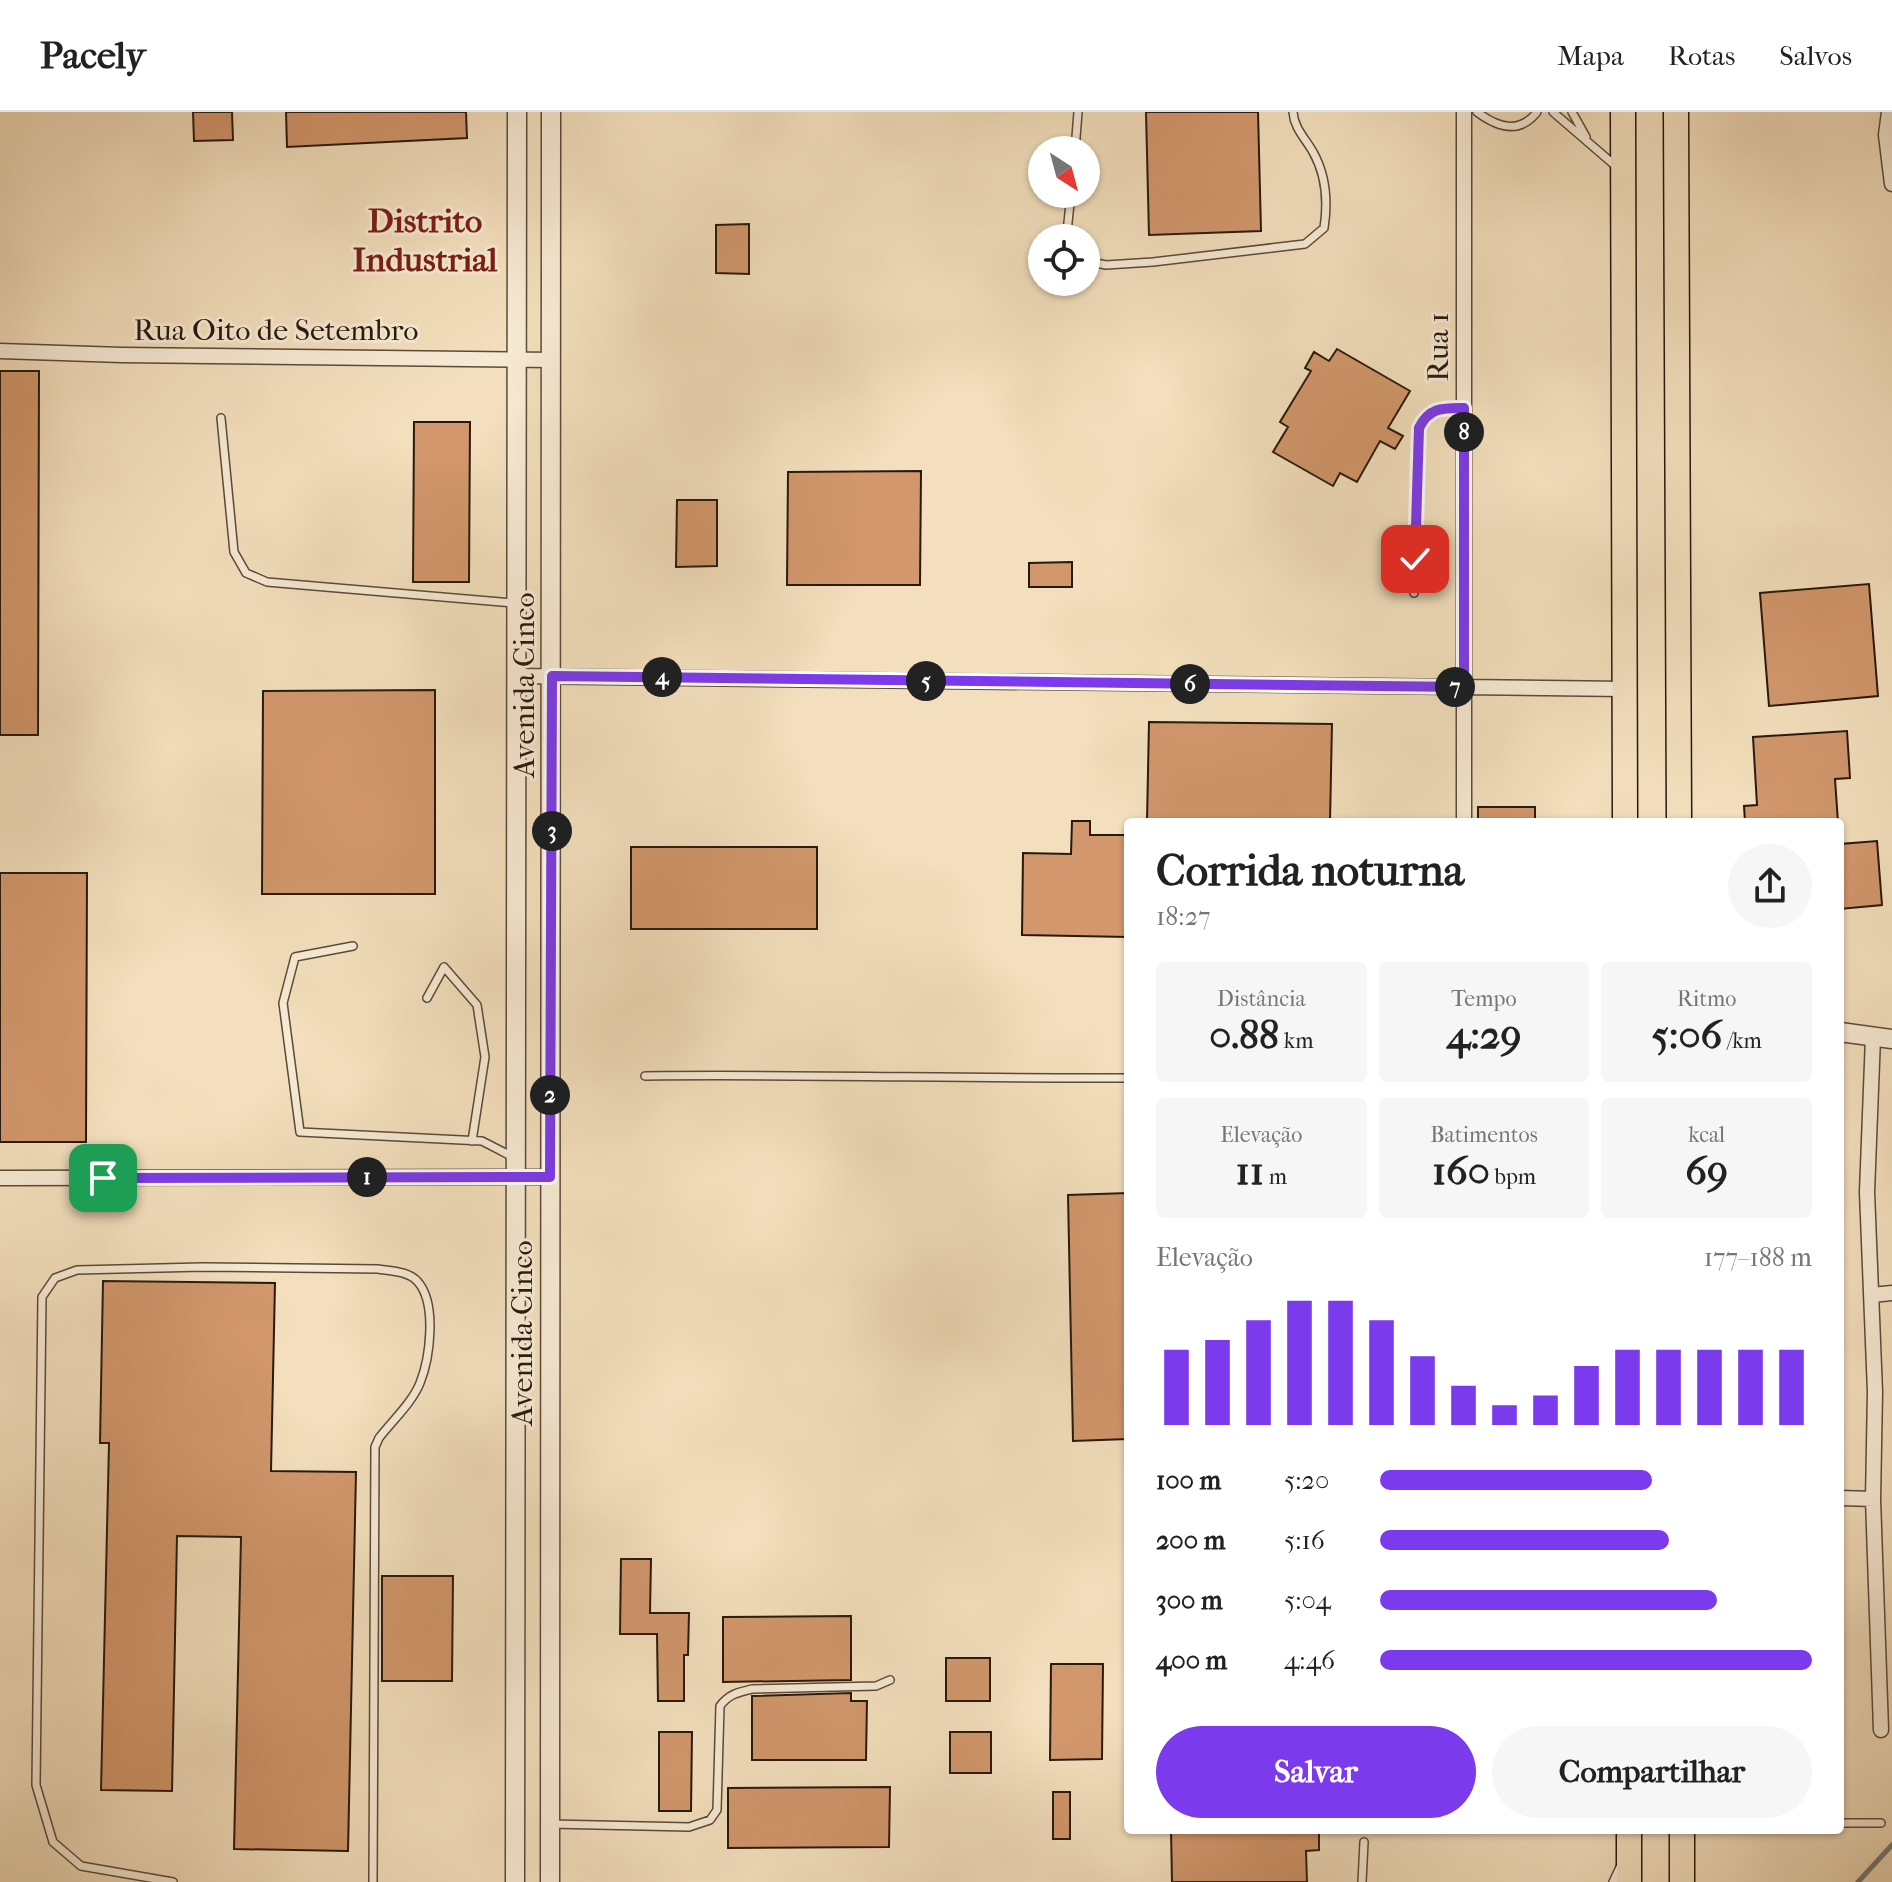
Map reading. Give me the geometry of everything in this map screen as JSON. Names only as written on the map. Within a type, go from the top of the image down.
[{"type":"highway","points":[[1623,112],[1625,818]]},
{"type":"highway","points":[[1676,112],[1679,818]]},
{"type":"highway","points":[[1682,1834],[1682,1882]]},
{"type":"highway","points":[[1629,1841],[1629,1882]]},
{"type":"street","name":"Avenida Cinco","points":[[515,1882],[517,112]]},
{"type":"street","name":"Avenida Cinco","points":[[550,1882],[551,112]]},
{"type":"street","name":"Rua 1","points":[[1464,112],[1464,818]]},
{"type":"street","points":[[1889,112],[1886,135],[1892,184]]},
{"type":"street","name":"Rua Oito de Setembro","points":[[0,351],[552,360]]},
{"type":"street","points":[[516,676],[1625,689]]},
{"type":"street","points":[[1844,1033],[1882,1038],[1867,1192],[1875,1392],[1873,1499],[1881,1730]]},
{"type":"street","points":[[0,1178],[515,1167],[550,1177]]},
{"type":"street","points":[[1872,1295],[1892,1293]]},
{"type":"street","points":[[1844,1498],[1873,1499]]},
{"type":"lane","points":[[1076,136],[1078,112]]},
{"type":"lane","points":[[1100,264],[1137,263],[1305,244],[1324,228],[1324,179],[1314,154],[1293,123],[1293,112]]},
{"type":"lane","points":[[1477,112],[1495,124],[1515,127],[1527,123],[1537,112]]},
{"type":"lane","points":[[1553,112],[1624,174]]},
{"type":"lane","points":[[1572,112],[1592,145]]},
{"type":"lane","points":[[1414,593],[1419,428],[1436,409],[1464,408]]},
{"type":"lane","points":[[221,418],[234,552],[246,573],[267,582],[515,603]]},
{"type":"lane","points":[[353,946],[295,957],[283,1003],[300,1132],[482,1141],[515,1167]]},
{"type":"lane","points":[[427,998],[444,967],[477,1005],[485,1057],[472,1141]]},
{"type":"lane","points":[[645,1076],[820,1074],[1000,1079],[1124,1078]]},
{"type":"lane","points":[[173,1882],[81,1866],[53,1842],[36,1785],[42,1297],[55,1278],[77,1270],[202,1267],[378,1269],[401,1272],[418,1281],[432,1325],[420,1383],[375,1447],[373,1882]]},
{"type":"lane","points":[[549,1824],[668,1828],[699,1826],[710,1820],[717,1810],[720,1706],[725,1700],[736,1692],[752,1689],[876,1686],[890,1680]]},
{"type":"lane","points":[[1844,1823],[1881,1823]]},
{"type":"lane","points":[[1613,1882],[1629,1841]]},
{"type":"lane","points":[[1362,1882],[1364,1842]]},
{"type":"building","points":[[193,112],[232,112],[233,140],[194,141]]},
{"type":"building","points":[[286,112],[466,112],[467,138],[287,147]]},
{"type":"building","points":[[1146,112],[1258,112],[1261,231],[1149,235]]},
{"type":"building","points":[[749,224],[749,274],[716,273],[716,225]]},
{"type":"building","points":[[1337,349],[1410,391],[1388,428],[1403,436],[1395,449],[1380,441],[1357,482],[1340,473],[1333,486],[1273,452],[1288,427],[1280,422],[1311,371],[1305,368],[1314,352],[1329,361]]},
{"type":"building","points":[[0,371],[39,371],[38,735],[0,735]]},
{"type":"building","points":[[414,422],[470,422],[469,582],[413,582]]},
{"type":"building","points":[[921,471],[920,585],[787,585],[788,472]]},
{"type":"building","points":[[677,500],[717,500],[717,566],[676,567]]},
{"type":"building","points":[[1072,562],[1072,587],[1029,587],[1029,563]]},
{"type":"building","points":[[1869,584],[1878,696],[1769,706],[1760,593]]},
{"type":"building","points":[[435,690],[435,894],[262,894],[263,691]]},
{"type":"building","points":[[1149,722],[1332,724],[1330,818],[1147,818]]},
{"type":"building","points":[[1847,731],[1850,778],[1835,779],[1838,818],[1745,818],[1744,806],[1757,805],[1753,737]]},
{"type":"building","points":[[1478,807],[1535,807],[1535,818],[1478,818]]},
{"type":"building","points":[[1072,821],[1090,821],[1090,835],[1124,835],[1124,937],[1022,935],[1023,853],[1071,854]]},
{"type":"building","points":[[1877,841],[1882,905],[1844,909],[1844,844]]},
{"type":"building","points":[[631,847],[817,847],[817,929],[631,929]]},
{"type":"building","points":[[0,873],[87,873],[86,1142],[0,1142]]},
{"type":"building","points":[[1124,1193],[1124,1439],[1073,1441],[1068,1195]]},
{"type":"building","points":[[103,1281],[275,1283],[271,1471],[356,1472],[348,1851],[234,1849],[241,1537],[177,1536],[172,1791],[101,1790],[109,1443],[100,1443]]},
{"type":"building","points":[[621,1559],[651,1559],[650,1613],[689,1613],[688,1655],[684,1655],[684,1701],[658,1701],[657,1634],[620,1634]]},
{"type":"building","points":[[382,1576],[453,1576],[452,1681],[382,1681]]},
{"type":"building","points":[[851,1616],[851,1680],[723,1682],[723,1617]]},
{"type":"building","points":[[946,1658],[990,1658],[990,1701],[946,1701]]},
{"type":"building","points":[[1051,1664],[1103,1664],[1102,1759],[1050,1760]]},
{"type":"building","points":[[851,1693],[851,1701],[867,1701],[866,1760],[752,1760],[752,1696]]},
{"type":"building","points":[[659,1732],[692,1732],[691,1811],[659,1811]]},
{"type":"building","points":[[950,1732],[991,1732],[991,1773],[950,1773]]},
{"type":"building","points":[[890,1787],[889,1847],[728,1848],[728,1788]]},
{"type":"building","points":[[1053,1792],[1070,1792],[1070,1839],[1053,1839]]},
{"type":"building","points":[[1171,1834],[1319,1834],[1319,1850],[1306,1851],[1307,1882],[1172,1882]]},
{"type":"waterway","points":[[1858,1882],[1892,1845]]},
{"type":"district","name":"Distrito Industrial","points":[[425,240]]},
{"type":"route","points":[[103,1178],[550,1177],[552,676],[1464,687],[1464,408],[1436,409],[1419,428],[1415,559]]}]
